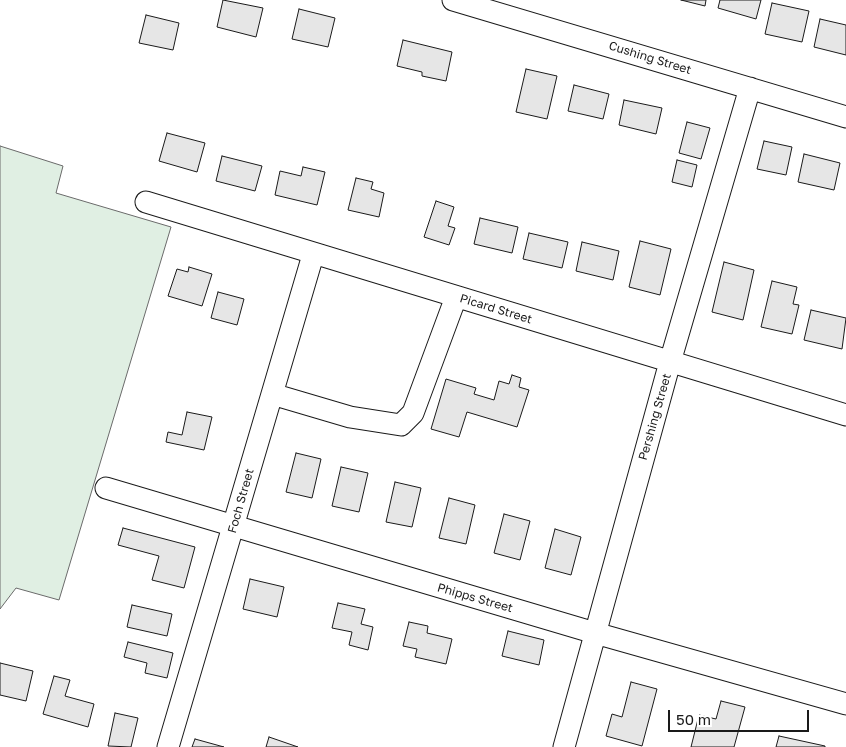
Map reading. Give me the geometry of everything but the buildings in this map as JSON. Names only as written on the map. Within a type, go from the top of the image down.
[{"type":"street","name":"Cushing Street","points":[[453,0],[846,117]]},
{"type":"street","name":"Pershing Street","points":[[566,746],[595,633],[670,362],[750,88]]},
{"type":"street","name":"Picard Street","points":[[146,202],[313,255],[846,415]]},
{"type":"street","name":"Foch Street","points":[[168,747],[313,255]]},
{"type":"street","points":[[272,394],[350,417],[401,425],[413,413],[456,297]]},
{"type":"street","name":"Phipps Street","points":[[106,488],[595,633],[846,704]]},
{"type":"green space","points":[[0,146],[63,166],[56,193],[171,227],[59,600],[16,588],[0,609]]}]
